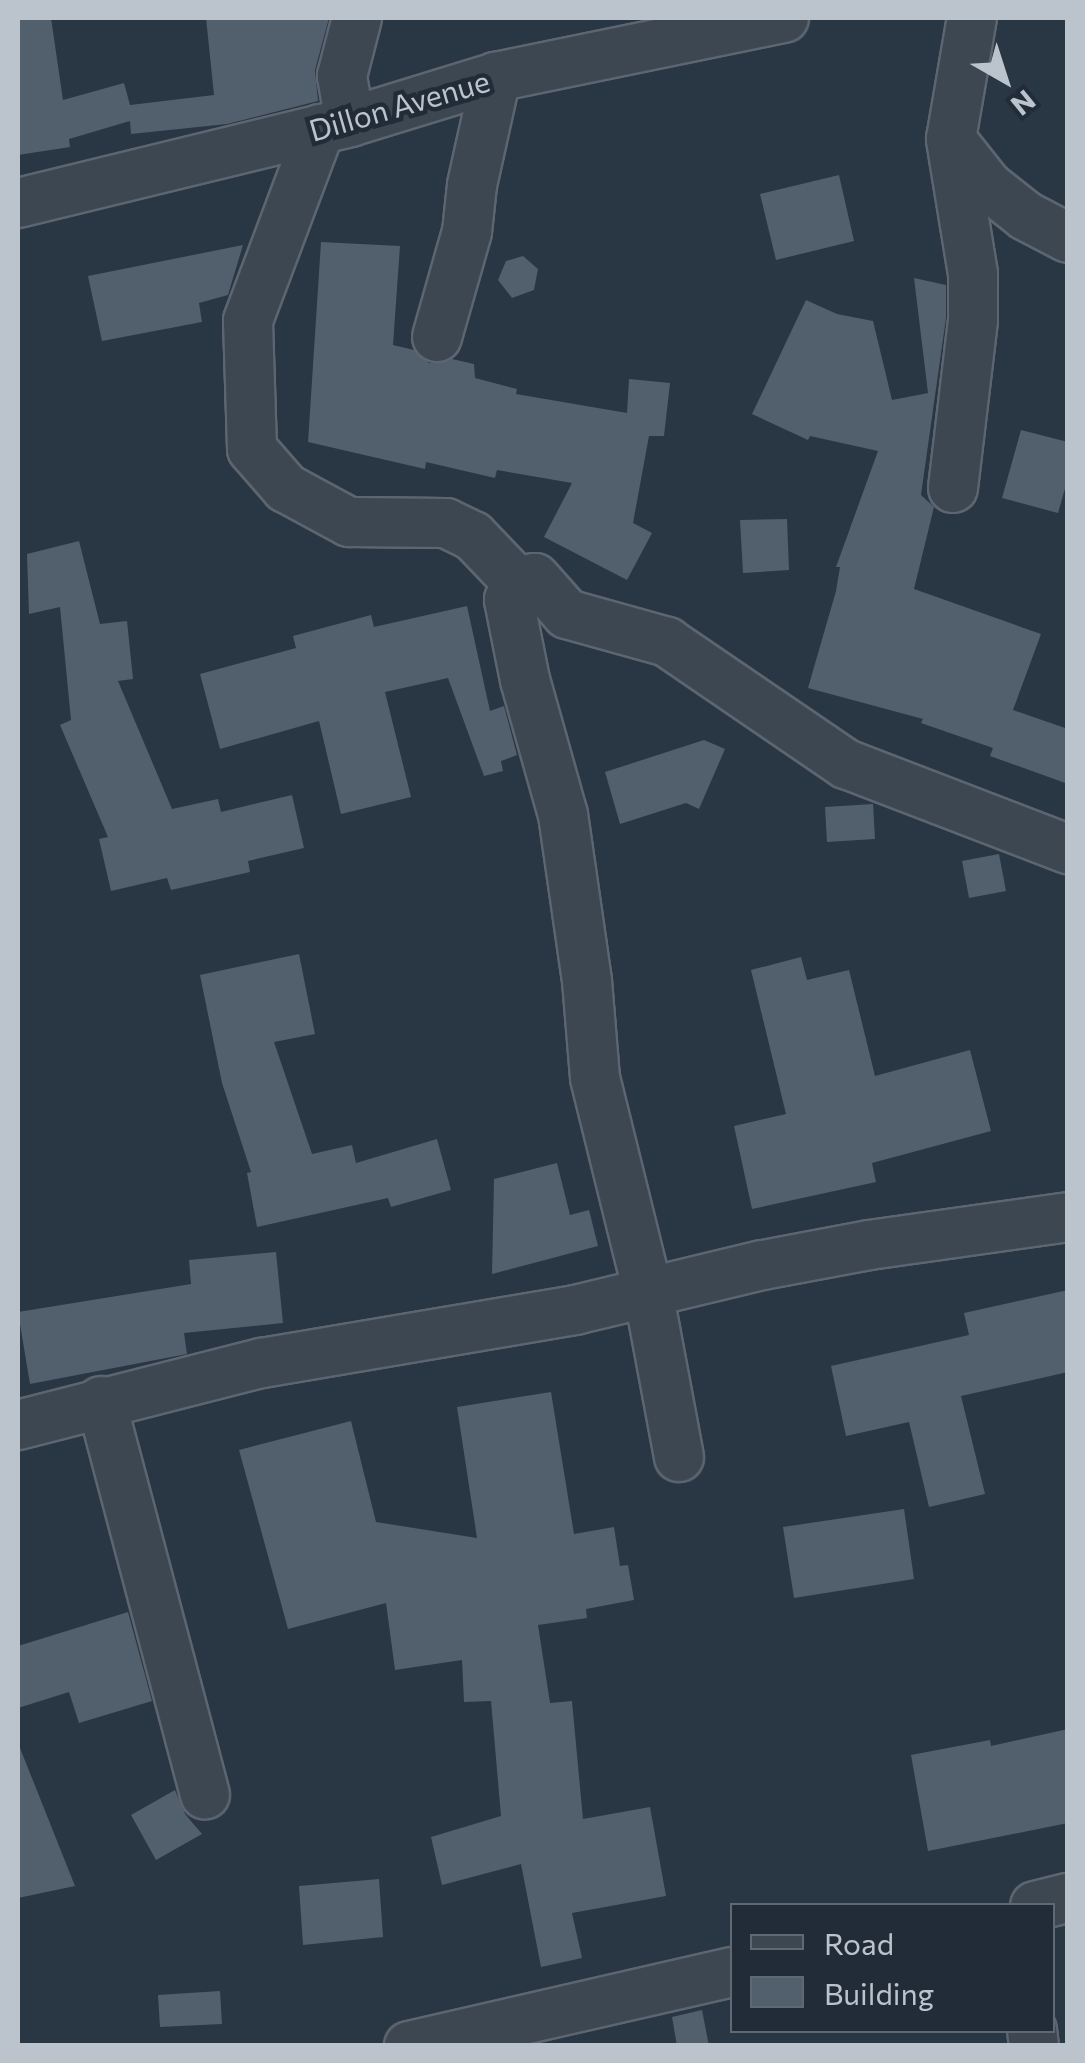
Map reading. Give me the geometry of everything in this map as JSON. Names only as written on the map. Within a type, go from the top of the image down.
[{"type":"street","points":[[357,18],[342,76],[335,126],[248,321],[252,449],[286,488],[349,522],[446,523],[473,536],[517,582]]},
{"type":"street","name":"Dillon Avenue","points":[[18,203],[335,126],[496,77],[734,23],[784,18]]},
{"type":"street","points":[[953,488],[973,320],[973,274],[951,140],[972,18]]},
{"type":"street","points":[[437,337],[467,232],[472,186],[496,77]]},
{"type":"street","points":[[951,140],[988,186],[1026,216],[1068,238]]},
{"type":"street","points":[[517,582],[535,578],[567,614],[667,642],[846,764],[1068,850]]},
{"type":"street","points":[[517,582],[510,600],[525,680],[562,815],[587,981],[596,1078],[648,1292],[679,1457]]},
{"type":"street","points":[[18,1425],[262,1363],[575,1310],[870,1245],[1068,1217]]},
{"type":"street","points":[[101,1402],[205,1796]]},
{"type":"street","points":[[409,2046],[512,2034],[730,1973]]},
{"type":"building","points":[[18,18],[51,18],[63,100],[124,83],[130,105],[214,95],[206,18],[329,18],[315,70],[318,101],[227,124],[131,134],[130,121],[69,139],[70,147],[18,155]]},
{"type":"building","points":[[839,175],[854,241],[776,260],[760,194]]},
{"type":"building","points":[[321,242],[400,246],[393,345],[414,350],[429,363],[452,359],[474,364],[475,378],[517,389],[516,394],[627,413],[629,379],[670,383],[664,436],[649,436],[633,523],[652,533],[627,580],[544,537],[572,483],[497,470],[495,478],[426,462],[425,469],[308,442]]},
{"type":"building","points":[[243,245],[228,295],[199,303],[202,322],[102,341],[88,276]]},
{"type":"building","points":[[523,256],[538,269],[534,290],[512,298],[498,280],[506,261]]},
{"type":"building","points":[[914,278],[946,285],[946,318],[921,495],[934,507],[914,589],[1041,634],[1013,710],[1068,729],[1068,784],[990,756],[993,748],[921,723],[923,719],[808,688],[836,591],[840,567],[836,567],[878,451],[810,436],[808,440],[752,414],[806,300],[837,314],[873,321],[892,400],[928,393]]},
{"type":"building","points":[[1021,430],[1068,442],[1068,478],[1058,513],[1002,498]]},
{"type":"building","points":[[787,519],[789,570],[743,573],[740,520]]},
{"type":"building","points":[[79,541],[100,624],[127,621],[133,679],[118,681],[172,809],[218,799],[221,812],[292,795],[304,848],[248,861],[250,872],[171,890],[167,878],[111,891],[99,839],[108,837],[60,725],[71,720],[60,607],[29,614],[27,554]]},
{"type":"building","points":[[467,606],[490,711],[504,706],[517,755],[501,761],[503,771],[484,776],[448,678],[385,692],[411,797],[341,814],[319,721],[220,749],[200,674],[296,648],[293,636],[371,615],[374,627]]},
{"type":"building","points":[[704,740],[725,749],[699,809],[686,803],[620,824],[605,772]]},
{"type":"building","points":[[873,804],[875,839],[827,842],[825,807]]},
{"type":"building","points":[[999,854],[1006,891],[969,898],[962,861]]},
{"type":"building","points":[[299,954],[315,1034],[274,1042],[312,1154],[352,1145],[356,1163],[437,1139],[451,1190],[391,1207],[388,1198],[257,1227],[247,1173],[251,1172],[222,1083],[200,975]]},
{"type":"building","points":[[801,957],[807,980],[849,970],[875,1076],[970,1050],[991,1131],[872,1163],[876,1182],[752,1209],[734,1126],[786,1114],[751,970]]},
{"type":"building","points":[[557,1163],[570,1215],[589,1210],[598,1246],[492,1274],[494,1179]]},
{"type":"building","points":[[276,1252],[283,1323],[184,1333],[187,1354],[30,1384],[18,1312],[191,1284],[189,1260]]},
{"type":"building","points":[[1068,1290],[1068,1372],[961,1396],[985,1494],[929,1507],[909,1422],[846,1436],[831,1366],[969,1335],[964,1313]]},
{"type":"building","points":[[551,1392],[574,1534],[614,1527],[620,1566],[628,1565],[634,1600],[586,1609],[587,1618],[538,1625],[550,1703],[572,1701],[583,1819],[650,1807],[666,1896],[572,1913],[582,1958],[541,1967],[521,1864],[442,1885],[431,1837],[501,1816],[491,1701],[464,1702],[462,1660],[395,1670],[386,1603],[288,1629],[239,1450],[351,1421],[376,1522],[477,1538],[457,1407]]},
{"type":"building","points":[[904,1509],[914,1579],[794,1598],[783,1527]]},
{"type":"building","points":[[128,1612],[152,1701],[79,1723],[69,1692],[18,1708],[18,1646]]},
{"type":"building","points":[[1068,1729],[1068,1823],[928,1851],[911,1755],[990,1740],[991,1746]]},
{"type":"building","points":[[18,1743],[75,1886],[18,1898]]},
{"type":"building","points":[[175,1790],[185,1814],[202,1834],[156,1860],[131,1815]]},
{"type":"building","points":[[379,1879],[383,1937],[303,1945],[299,1886]]},
{"type":"building","points":[[220,1991],[222,2024],[160,2027],[158,1995]]},
{"type":"building","points":[[702,2010],[709,2046],[677,2046],[672,2017]]}]
